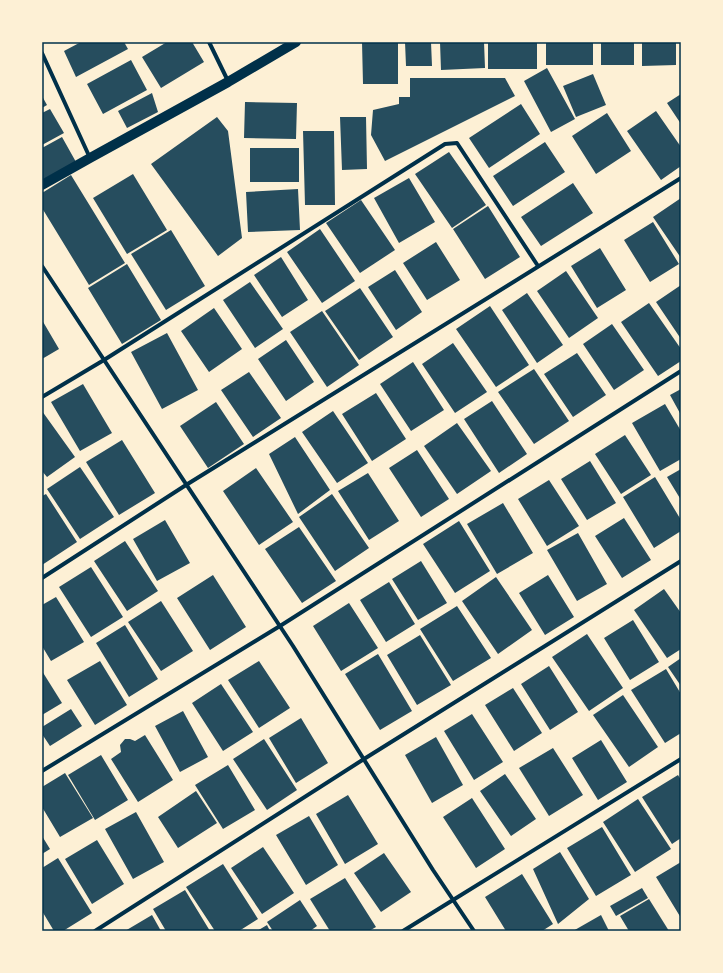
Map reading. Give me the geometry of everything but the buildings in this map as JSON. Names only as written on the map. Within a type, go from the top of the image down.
[{"type":"main road","points":[[42,185],[228,82],[296,42]]},
{"type":"street","points":[[209,42],[228,82]]},
{"type":"street","points":[[42,53],[90,158]]},
{"type":"street","points":[[42,397],[104,360],[445,144],[457,143],[538,266]]},
{"type":"street","points":[[42,578],[186,485],[681,178]]},
{"type":"street","points":[[42,266],[280,626],[452,900],[474,931]]},
{"type":"street","points":[[42,771],[280,626],[681,371]]},
{"type":"street","points":[[95,931],[364,759],[681,560]]},
{"type":"street","points":[[403,931],[681,759]]}]
